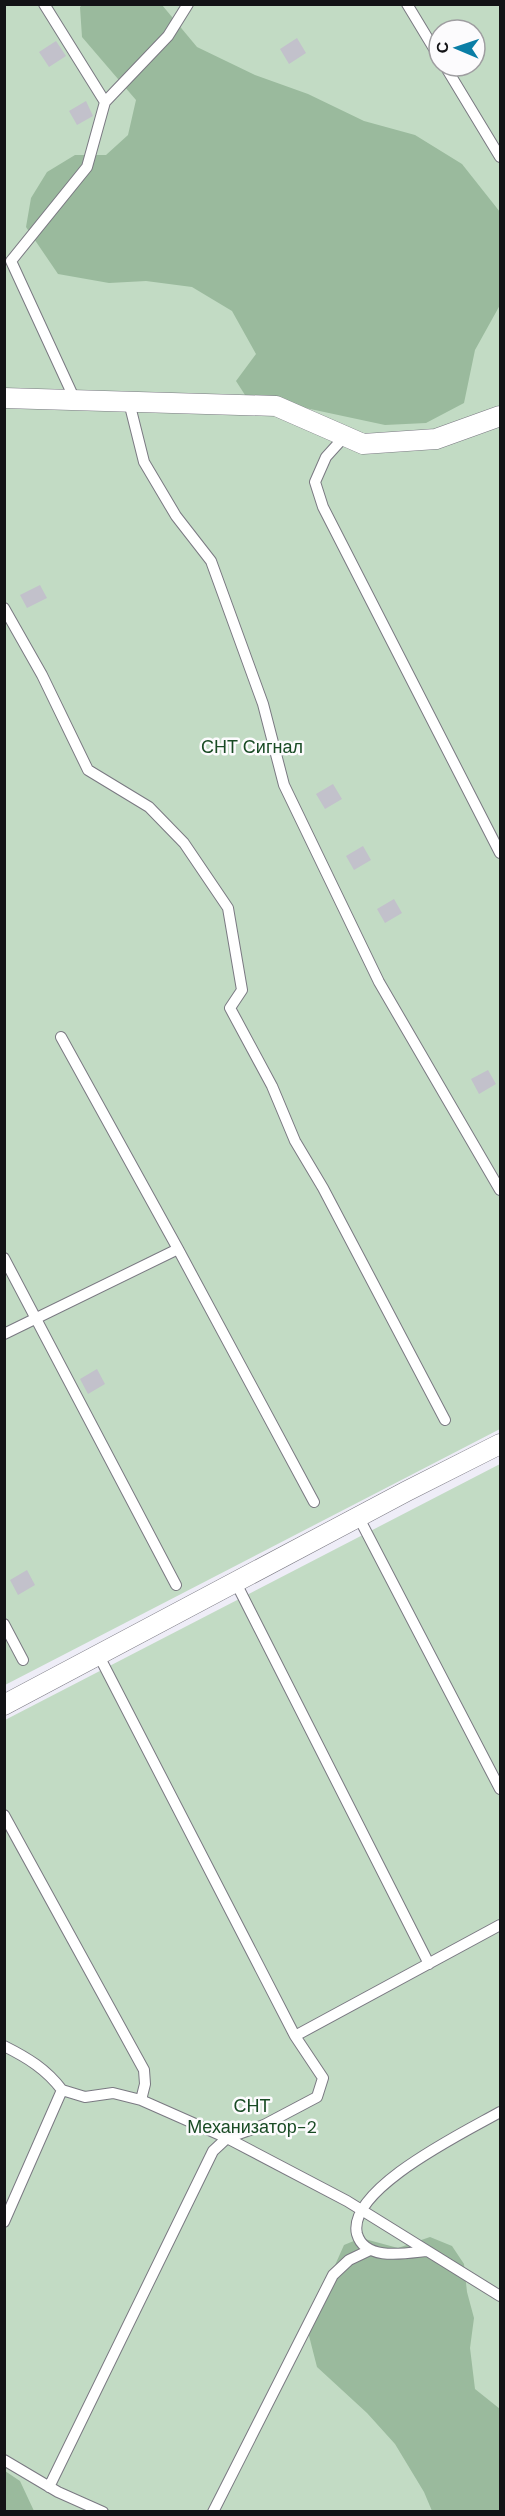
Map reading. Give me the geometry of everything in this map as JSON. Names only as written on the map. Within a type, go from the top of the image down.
[{"type":"street","points":[[4,398],[276,406],[363,444],[436,439],[501,416]]},
{"type":"street","points":[[4,1705],[98,1653],[358,1518],[499,1448]]},
{"type":"lane","points":[[44,4],[105,102]]},
{"type":"lane","points":[[75,400],[8,259],[87,167],[105,102],[168,36],[188,4]]},
{"type":"lane","points":[[407,4],[427,37]]},
{"type":"lane","points":[[452,78],[501,157]]},
{"type":"lane","points":[[129,402],[144,462],[176,516],[211,561],[263,704],[284,785],[380,982],[501,1190]]},
{"type":"lane","points":[[345,436],[326,457],[315,482],[323,507],[501,853]]},
{"type":"lane","points":[[4,608],[42,675],[88,770],[149,807],[184,843],[228,908],[242,990],[230,1008],[272,1086],[295,1141],[323,1188],[445,1420]]},
{"type":"lane","points":[[61,1037],[178,1248],[314,1502]]},
{"type":"lane","points":[[4,1334],[178,1248]]},
{"type":"lane","points":[[4,1258],[176,1585]]},
{"type":"lane","points":[[358,1518],[501,1789]]},
{"type":"lane","points":[[236,1583],[429,1964]]},
{"type":"lane","points":[[4,1624],[23,1660]]},
{"type":"lane","points":[[49,2487],[213,2151],[227,2138],[264,2125],[317,2097],[323,2078],[295,2036],[98,1653]]},
{"type":"lane","points":[[4,1815],[144,2070],[145,2084],[141,2100]]},
{"type":"lane","points":[[295,2036],[501,1925]]},
{"type":"lane","points":[[4,2046],[43,2068],[62,2090],[85,2097],[114,2093],[141,2100],[227,2138],[362,2210],[427,2251],[497,2290]]},
{"type":"lane","points":[[4,2222],[62,2090]]},
{"type":"lane","points":[[427,2251],[391,2254],[370,2250],[361,2243],[357,2234],[356,2223],[362,2210],[368,2199],[376,2192],[426,2154],[501,2112]]},
{"type":"lane","points":[[213,2511],[333,2275],[348,2260],[370,2250]]},
{"type":"lane","points":[[4,2460],[49,2487],[103,2511]]},
{"type":"green space","points":[[83,4],[162,5],[197,47],[255,75],[308,94],[364,121],[415,135],[462,164],[500,212],[500,305],[475,350],[464,403],[426,423],[385,425],[245,395],[236,381],[256,354],[232,311],[192,287],[146,281],[109,283],[58,274],[26,227],[31,198],[47,172],[75,155],[106,155],[128,135],[136,100],[82,37],[80,7]]},
{"type":"green space","name":"СНТ Сигнал","points":[[5,5],[500,5],[500,1429],[5,1685]]},
{"type":"green space","name":"СНТ Механизатор-2","points":[[500,1464],[500,2511],[5,2512],[5,1720]]},
{"type":"green space","points":[[430,2237],[452,2246],[464,2264],[467,2292],[474,2318],[470,2348],[475,2389],[500,2409],[500,2511],[432,2511],[424,2492],[395,2444],[367,2413],[317,2367],[307,2328],[344,2245],[361,2238],[398,2248]]},
{"type":"green space","points":[[5,2471],[20,2481],[34,2511],[5,2511]]},
{"type":"building","points":[[297,38],[306,53],[289,64],[280,49]]},
{"type":"building","points":[[56,41],[66,56],[49,67],[39,52]]},
{"type":"building","points":[[86,101],[93,116],[77,125],[69,111]]},
{"type":"building","points":[[40,585],[47,598],[27,608],[20,595]]},
{"type":"building","points":[[333,784],[342,799],[325,809],[316,794]]},
{"type":"building","points":[[363,846],[371,860],[354,870],[346,856]]},
{"type":"building","points":[[394,899],[402,913],[385,923],[377,909]]},
{"type":"building","points":[[488,1070],[496,1084],[479,1094],[471,1079]]},
{"type":"building","points":[[97,1369],[105,1384],[88,1394],[80,1379]]},
{"type":"building","points":[[27,1570],[35,1585],[18,1595],[10,1580]]}]
